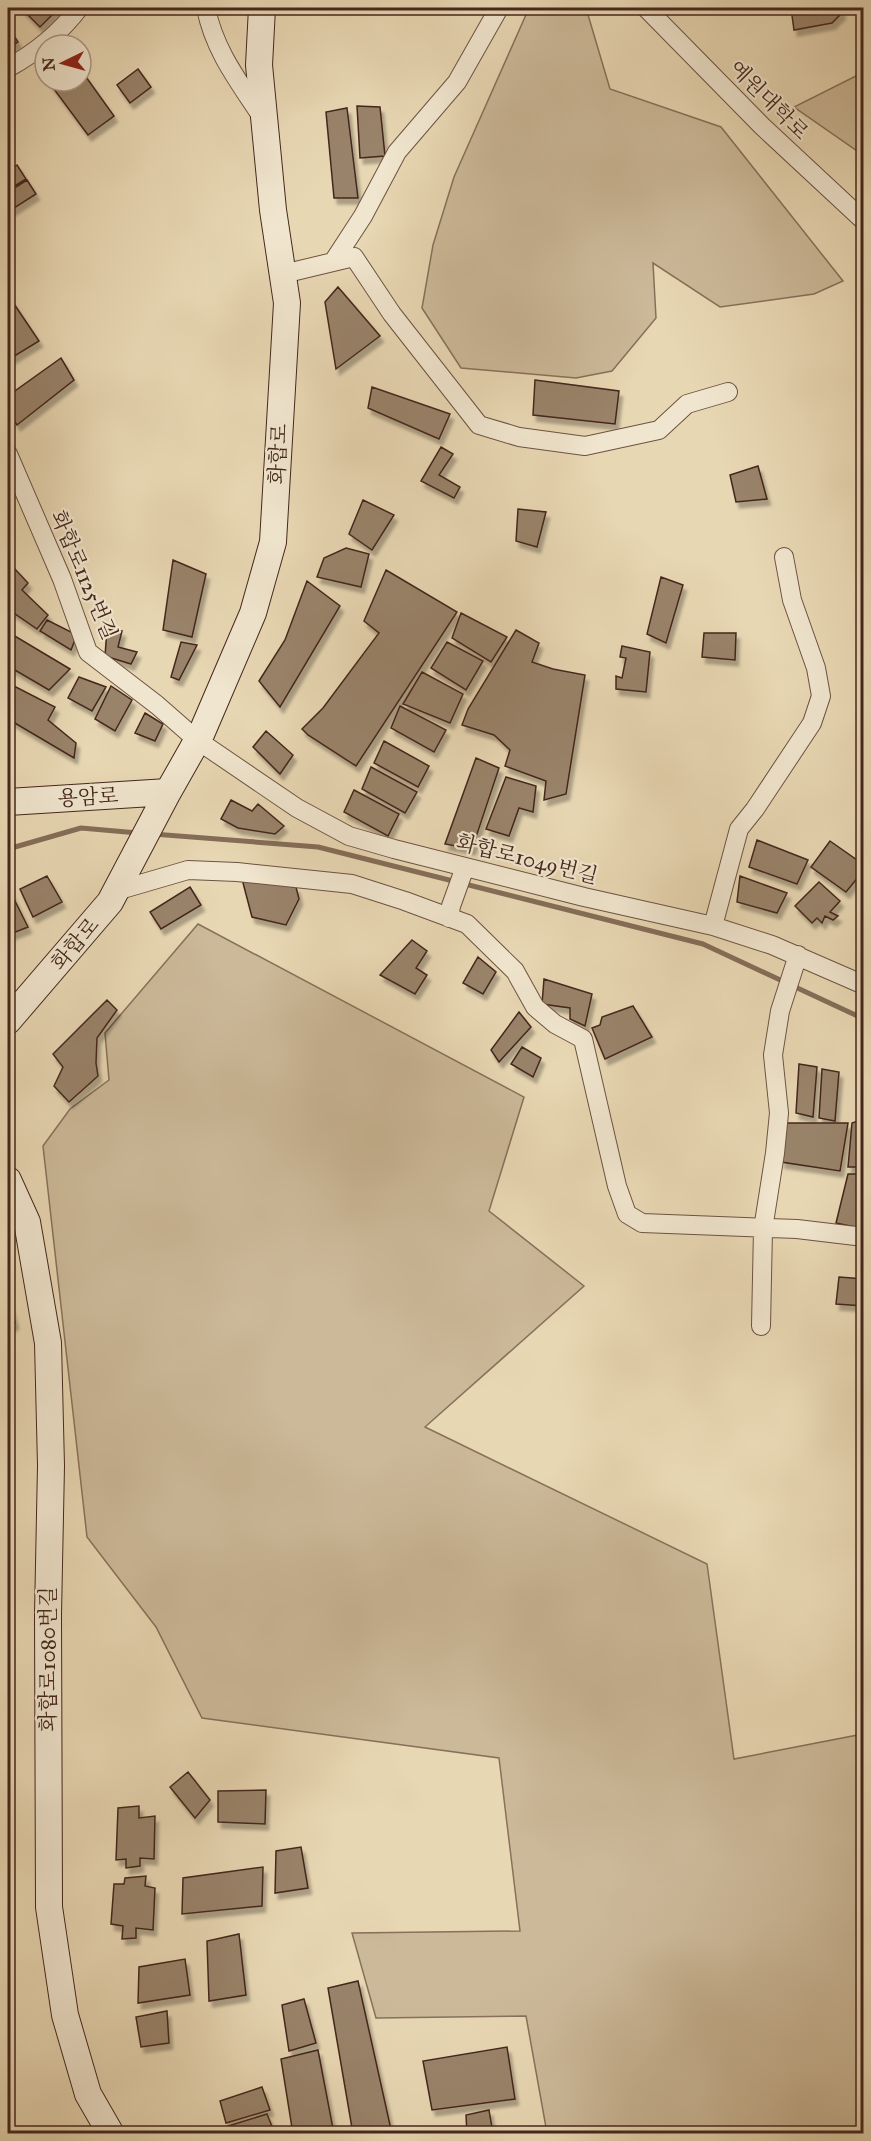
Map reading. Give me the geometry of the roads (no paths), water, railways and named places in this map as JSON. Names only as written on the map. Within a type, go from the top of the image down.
[{"type":"street","points":[[8,68],[33,54],[79,8]]},
{"type":"street","points":[[206,8],[214,38],[224,58],[264,119]]},
{"type":"street","name":"화합로","points":[[8,1021],[110,902],[197,740],[253,613],[273,542],[287,303],[273,210],[259,65],[262,8]]},
{"type":"street","points":[[333,262],[363,216],[397,152],[457,82],[500,8]]},
{"type":"street","name":"예원대학로","points":[[646,8],[762,126],[864,221]]},
{"type":"street","points":[[283,274],[354,257],[392,314],[479,425],[519,437],[585,446],[659,430],[687,404],[728,392]]},
{"type":"street","name":"화합로1125번길","points":[[8,454],[62,579],[88,652],[157,705],[197,740]]},
{"type":"street","points":[[713,926],[739,829],[761,801],[813,723],[821,696],[816,668],[792,600],[784,557]]},
{"type":"street","name":"화합로1049번길","points":[[197,740],[297,808],[350,836],[464,869],[713,926],[798,955],[864,985]]},
{"type":"street","name":"용암로","points":[[8,802],[168,792]]},
{"type":"street","points":[[450,912],[464,869]]},
{"type":"street","points":[[116,891],[188,870],[237,872],[352,884],[450,912],[466,924],[515,971],[535,1006],[555,1024],[583,1040],[616,1186],[627,1214],[642,1222],[797,1229],[864,1237]]},
{"type":"street","points":[[761,1326],[763,1229],[775,1153],[778,1113],[773,1055],[780,1011],[798,955]]},
{"type":"street","name":"화합로1080번길","points":[[8,1180],[27,1222],[48,1343],[51,1466],[48,1614],[49,1907],[65,2015],[88,2094],[111,2133]]},
{"type":"waterway","points":[[8,849],[81,828],[138,833]]},
{"type":"waterway","points":[[153,834],[318,847],[703,944],[864,1019]]}]
